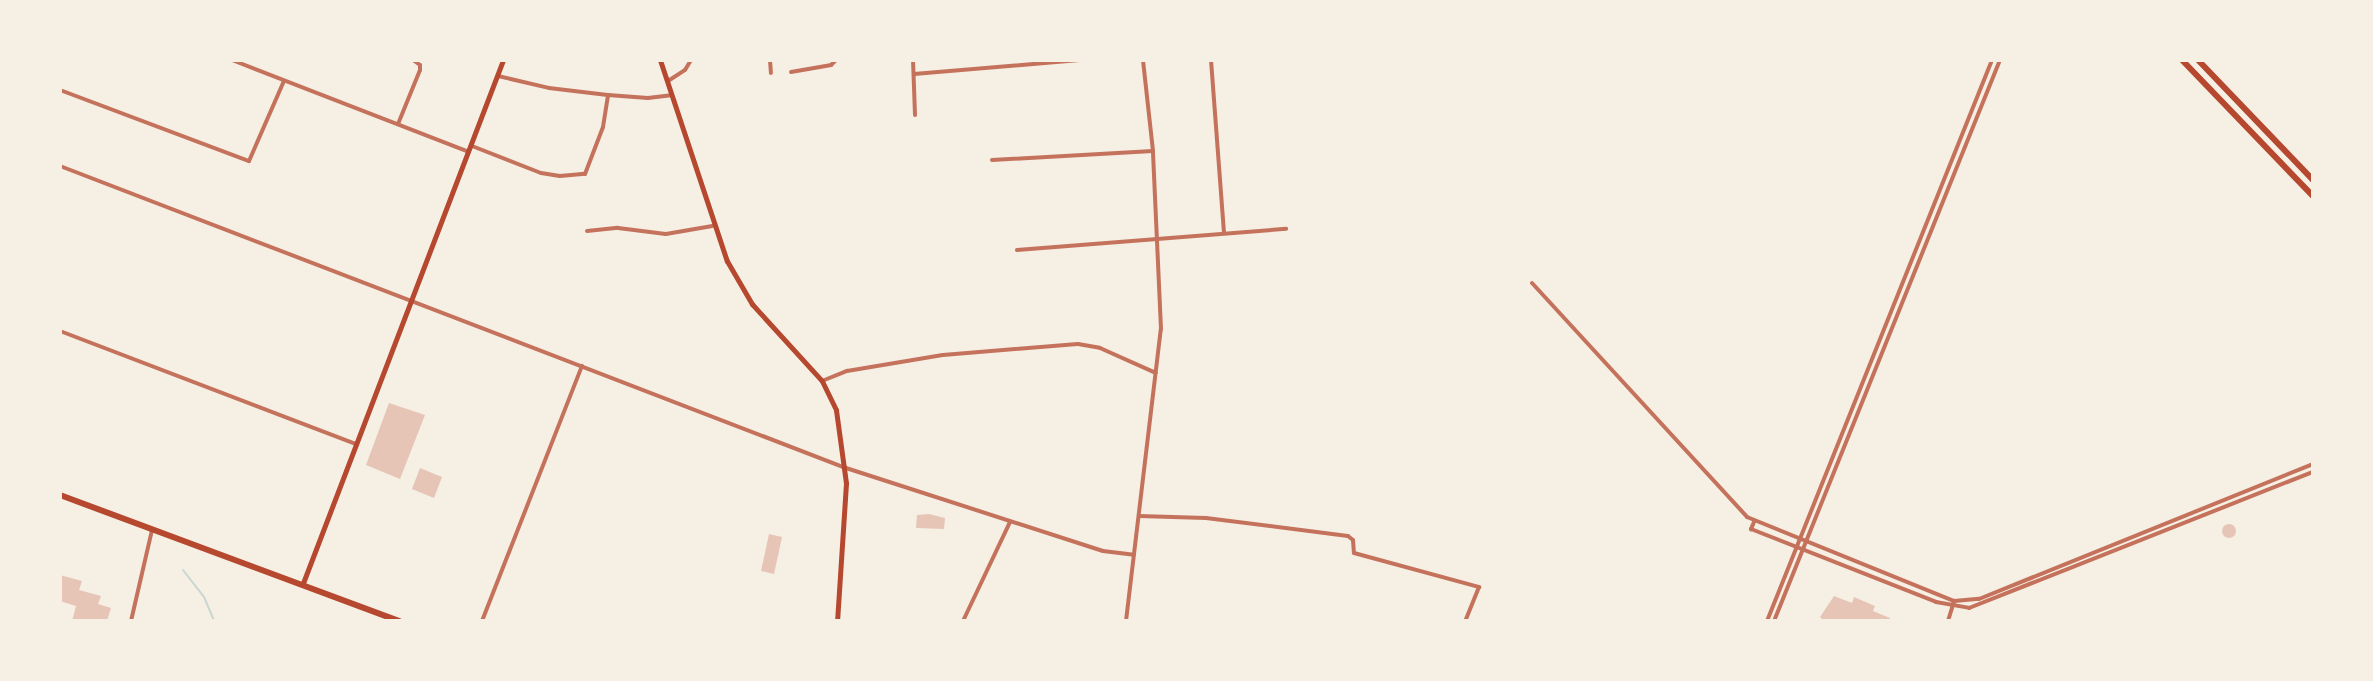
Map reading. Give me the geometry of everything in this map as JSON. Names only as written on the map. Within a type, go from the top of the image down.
[{"type":"main road","points":[[303,583],[503,60]]},
{"type":"main road","points":[[660,60],[712,226],[746,296],[822,381],[836,410],[846,468],[837,621]]},
{"type":"main road","points":[[2182,60],[2313,196]]},
{"type":"main road","points":[[2198,60],[2313,180]]},
{"type":"main road","points":[[60,495],[399,621]]},
{"type":"street","points":[[232,60],[398,124],[541,173],[560,176],[585,174],[603,127],[608,95]]},
{"type":"street","points":[[398,124],[420,70],[420,65],[413,60]]},
{"type":"street","points":[[668,81],[685,70],[691,60]]},
{"type":"street","points":[[770,60],[771,73]]},
{"type":"street","points":[[913,60],[915,115]]},
{"type":"street","points":[[914,74],[1082,60]]},
{"type":"street","points":[[1126,621],[1161,329],[1153,151],[1143,60]]},
{"type":"street","points":[[1211,60],[1224,234]]},
{"type":"street","points":[[1774,621],[1802,542],[1992,60]]},
{"type":"street","points":[[1802,542],[2000,60]]},
{"type":"street","points":[[791,72],[835,62]]},
{"type":"street","points":[[498,76],[549,88],[608,95],[648,98],[673,95]]},
{"type":"street","points":[[60,90],[249,161],[284,81]]},
{"type":"street","points":[[992,160],[1153,151]]},
{"type":"street","points":[[60,166],[846,468],[1103,551],[1134,555]]},
{"type":"street","points":[[587,231],[618,228],[666,234],[712,226]]},
{"type":"street","points":[[1017,250],[1286,229]]},
{"type":"street","points":[[1532,283],[1754,522],[1954,601],[1979,599],[2313,464]]},
{"type":"street","points":[[60,331],[356,444]]},
{"type":"street","points":[[822,381],[847,371],[943,355],[1078,344],[1100,348],[1156,373]]},
{"type":"street","points":[[482,621],[582,366]]},
{"type":"street","points":[[1754,522],[1751,529],[1952,608],[1983,605],[2313,472]]},
{"type":"street","points":[[1139,516],[1206,518],[1337,533],[1353,540],[1354,553],[1364,557],[1479,587],[1465,621]]},
{"type":"street","points":[[963,621],[1010,522]]},
{"type":"street","points":[[131,621],[153,528]]},
{"type":"street","points":[[1767,621],[1800,548]]},
{"type":"street","points":[[1948,621],[1954,601]]},
{"type":"building","points":[[389,403],[425,415],[400,479],[366,465]]},
{"type":"building","points":[[420,468],[442,477],[434,498],[412,489]]},
{"type":"building","points":[[917,515],[945,518],[944,529],[916,528]]},
{"type":"building","points":[[2229,524],[2236,531],[2229,538],[2222,531]]},
{"type":"building","points":[[769,534],[782,537],[774,574],[761,571]]},
{"type":"building","points":[[60,575],[82,581],[79,590],[101,596],[98,604],[111,608],[107,621],[72,621],[76,606],[60,601]]},
{"type":"building","points":[[1834,596],[1852,603],[1854,597],[1875,606],[1873,611],[1890,618],[1889,621],[1824,621],[1820,617]]},
{"type":"waterway","points":[[183,570],[204,597],[214,621]]}]
